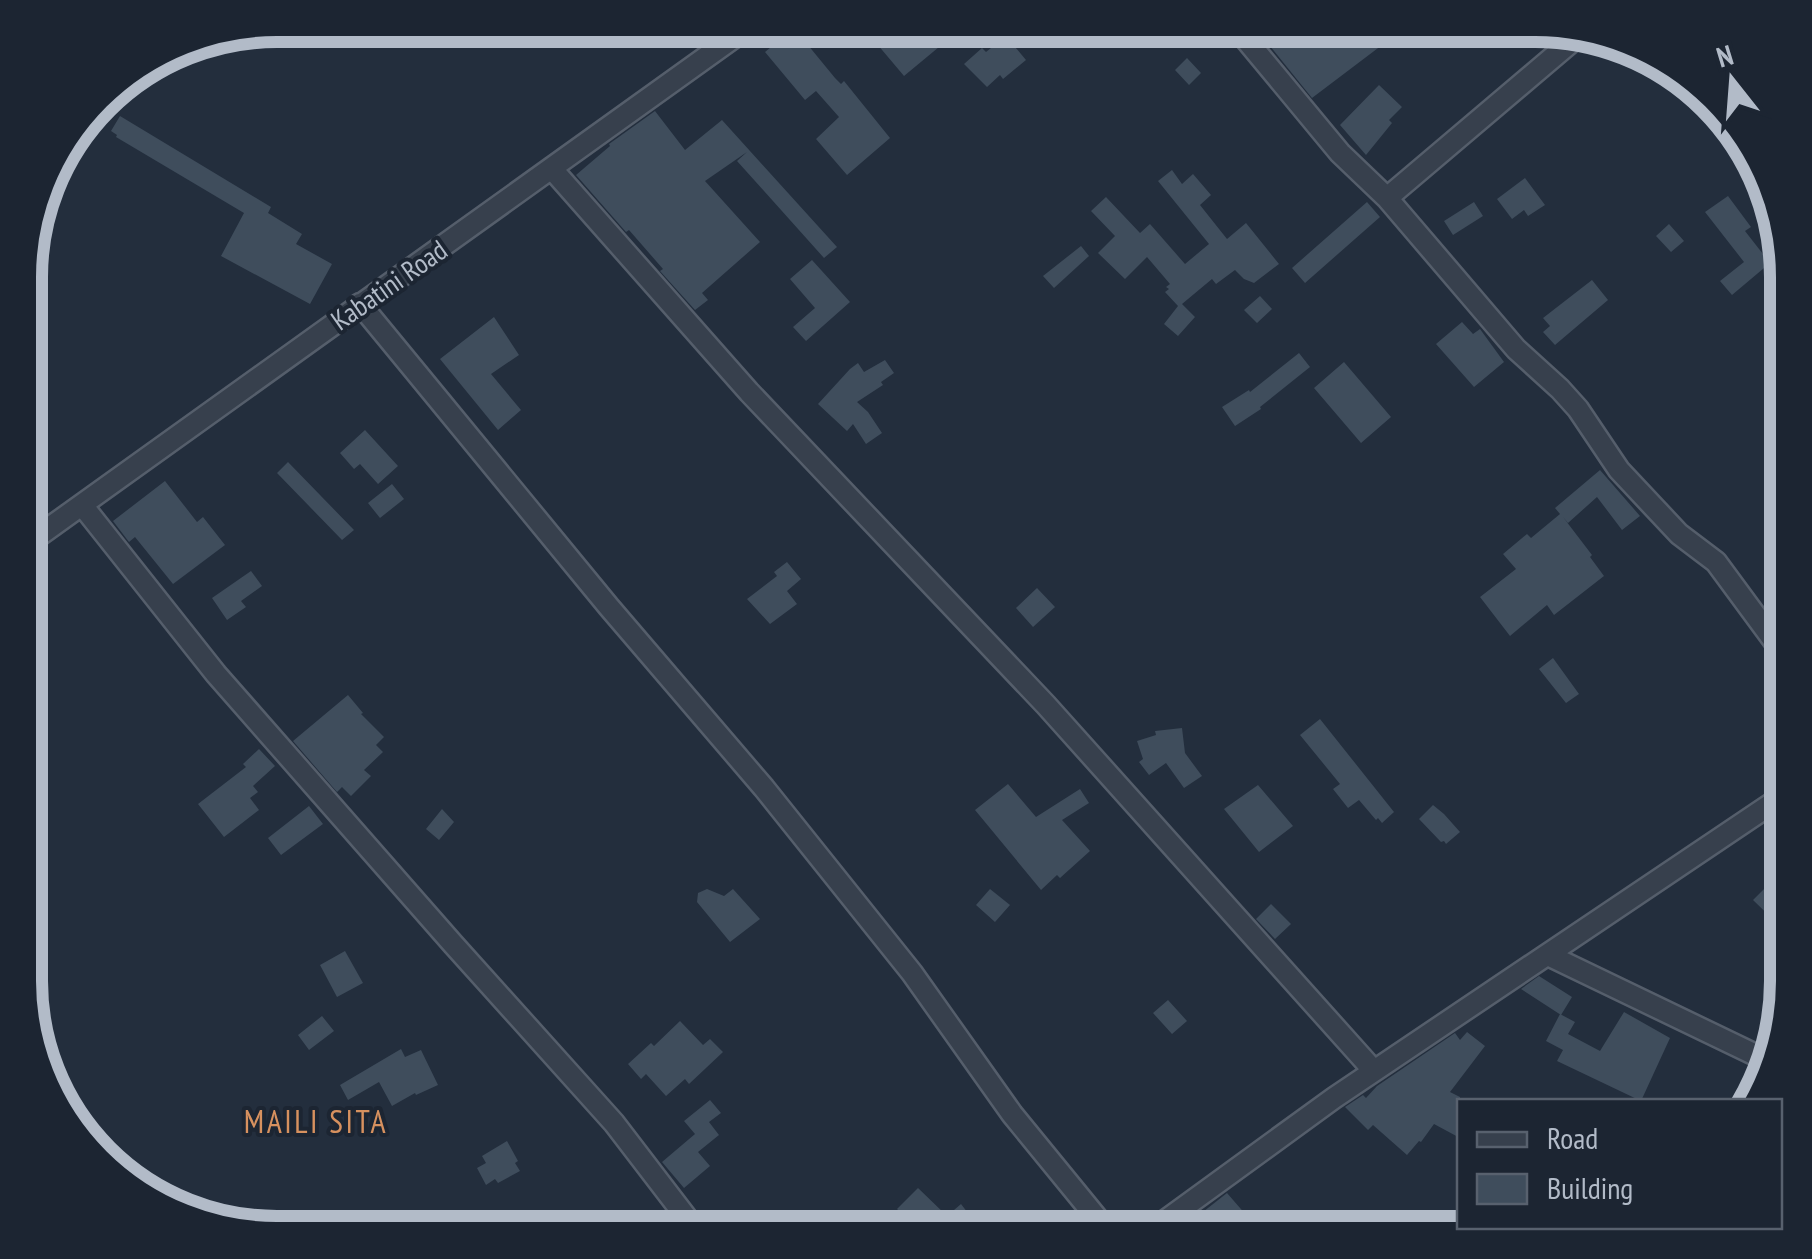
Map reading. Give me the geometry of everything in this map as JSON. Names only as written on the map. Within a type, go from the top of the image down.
[{"type":"street","name":"Kabatini Road","points":[[42,533],[727,42]]},
{"type":"street","points":[[1248,43],[1516,350],[1578,409],[1619,470],[1678,534],[1716,562],[1769,635]]},
{"type":"street","points":[[1387,198],[1567,45]]},
{"type":"street","points":[[552,169],[749,392],[1046,705],[1374,1071]]},
{"type":"street","points":[[360,304],[609,608],[764,788],[912,973],[1012,1114],[1095,1216]]},
{"type":"street","points":[[82,505],[216,674],[614,1123],[685,1216]]},
{"type":"street","points":[[1172,1216],[1374,1071],[1769,806]]},
{"type":"street","points":[[1548,955],[1757,1056]]},
{"type":"building","points":[[777,42],[806,42],[835,78],[841,84],[844,81],[890,138],[847,175],[816,139],[839,117],[816,91],[805,100],[765,52]]},
{"type":"building","points":[[876,42],[935,43],[939,47],[904,76]]},
{"type":"building","points":[[998,43],[1011,43],[1026,60],[987,87],[964,64],[982,48],[986,52]]},
{"type":"building","points":[[1267,43],[1385,43],[1312,98]]},
{"type":"building","points":[[1187,58],[1201,73],[1189,85],[1175,70]]},
{"type":"building","points":[[1379,85],[1402,107],[1366,155],[1340,125]]},
{"type":"building","points":[[655,111],[685,150],[722,120],[837,247],[824,258],[737,161],[747,152],[705,181],[760,242],[702,293],[708,300],[695,310],[629,230],[626,232],[576,175],[609,144]]},
{"type":"building","points":[[120,116],[271,207],[268,213],[302,234],[296,244],[332,264],[310,304],[221,256],[244,213],[116,137],[111,131]]},
{"type":"building","points":[[1172,170],[1182,184],[1193,174],[1211,195],[1200,205],[1227,239],[1246,223],[1279,264],[1254,283],[1235,270],[1216,284],[1212,279],[1182,304],[1195,317],[1178,336],[1164,324],[1178,306],[1165,292],[1170,284],[1147,257],[1125,279],[1098,253],[1115,236],[1091,211],[1106,197],[1140,233],[1150,224],[1185,264],[1209,244],[1158,181]]},
{"type":"building","points":[[1525,178],[1545,205],[1528,216],[1524,210],[1512,219],[1497,199]]},
{"type":"building","points":[[1728,196],[1751,227],[1745,231],[1769,262],[1732,295],[1720,281],[1744,262],[1705,212]]},
{"type":"building","points":[[1367,202],[1380,217],[1305,283],[1292,268]]},
{"type":"building","points":[[1474,202],[1483,216],[1453,235],[1444,221]]},
{"type":"building","points":[[1669,224],[1684,241],[1671,252],[1656,236]]},
{"type":"building","points":[[1081,246],[1089,256],[1054,288],[1043,276]]},
{"type":"building","points":[[812,260],[850,302],[806,341],[793,327],[815,308],[790,279]]},
{"type":"building","points":[[1592,280],[1608,300],[1555,345],[1543,332],[1550,326],[1543,318]]},
{"type":"building","points":[[1260,296],[1272,309],[1257,323],[1244,310]]},
{"type":"building","points":[[494,317],[519,355],[491,374],[521,410],[498,430],[440,359]]},
{"type":"building","points":[[1462,322],[1473,334],[1480,329],[1504,362],[1474,387],[1436,344]]},
{"type":"building","points":[[1299,353],[1310,367],[1235,426],[1222,407],[1250,392]]},
{"type":"building","points":[[885,360],[894,373],[857,402],[882,433],[866,444],[853,424],[847,431],[818,404],[858,363],[864,372]]},
{"type":"building","points":[[1344,362],[1391,417],[1361,443],[1314,388]]},
{"type":"building","points":[[365,430],[398,466],[378,484],[360,464],[354,469],[340,453]]},
{"type":"building","points":[[288,462],[354,530],[342,540],[277,473]]},
{"type":"building","points":[[1600,470],[1640,516],[1622,530],[1597,497],[1568,523],[1563,517],[1604,576],[1554,615],[1547,605],[1510,636],[1480,597],[1516,569],[1503,554],[1560,514],[1555,508]]},
{"type":"building","points":[[165,481],[197,522],[203,517],[225,545],[173,584],[135,537],[129,542],[113,521]]},
{"type":"building","points":[[392,484],[404,499],[380,518],[368,503]]},
{"type":"building","points":[[787,562],[801,579],[787,591],[797,604],[770,624],[747,599],[777,576],[774,572]]},
{"type":"building","points":[[251,571],[262,586],[241,601],[246,607],[227,620],[212,598]]},
{"type":"building","points":[[1037,588],[1055,607],[1033,627],[1016,608]]},
{"type":"building","points":[[1553,658],[1579,694],[1566,703],[1539,669]]},
{"type":"building","points":[[348,695],[384,737],[376,745],[383,752],[364,770],[371,776],[351,796],[342,787],[337,792],[293,741]]},
{"type":"building","points":[[1320,719],[1394,812],[1382,823],[1359,800],[1348,808],[1333,789],[1340,784],[1300,735]]},
{"type":"building","points":[[1182,728],[1185,753],[1202,776],[1184,788],[1166,763],[1149,775],[1139,762],[1143,759],[1137,741],[1156,735],[1155,731]]},
{"type":"building","points":[[259,749],[275,766],[253,786],[258,792],[250,798],[259,810],[224,837],[198,804],[246,767],[243,764]]},
{"type":"building","points":[[1008,784],[1036,817],[1080,789],[1089,803],[1062,820],[1090,851],[1041,890],[975,810]]},
{"type":"building","points":[[1258,785],[1293,826],[1259,852],[1224,809]]},
{"type":"building","points":[[1433,805],[1460,832],[1446,844],[1419,819]]},
{"type":"building","points":[[309,806],[323,824],[281,855],[268,838]]},
{"type":"building","points":[[442,809],[454,822],[439,840],[426,829]]},
{"type":"building","points":[[1766,887],[1769,890],[1769,916],[1753,900]]},
{"type":"building","points":[[707,889],[724,896],[733,889],[760,919],[730,942],[697,902],[698,893]]},
{"type":"building","points":[[990,889],[1010,905],[995,922],[976,905]]},
{"type":"building","points":[[1271,904],[1291,924],[1275,939],[1256,919]]},
{"type":"building","points":[[345,951],[363,983],[337,997],[320,965]]},
{"type":"building","points":[[1539,976],[1572,997],[1561,1015],[1521,989]]},
{"type":"building","points":[[1168,1000],[1187,1021],[1172,1034],[1153,1013]]},
{"type":"building","points":[[1624,1012],[1670,1038],[1642,1099],[1557,1061],[1563,1050],[1546,1041],[1560,1014],[1575,1022],[1568,1034],[1600,1051]]},
{"type":"building","points":[[322,1016],[334,1031],[309,1050],[298,1035]]},
{"type":"building","points":[[680,1021],[703,1045],[710,1039],[723,1052],[689,1084],[685,1079],[666,1096],[646,1074],[641,1079],[628,1064]]},
{"type":"building","points":[[1467,1032],[1485,1046],[1450,1092],[1460,1097],[1457,1136],[1434,1124],[1407,1155],[1373,1125],[1368,1130],[1345,1107],[1363,1095],[1366,1098],[1377,1086],[1455,1033],[1460,1040]]},
{"type":"building","points":[[401,1049],[405,1057],[421,1050],[438,1085],[392,1106],[379,1082],[348,1100],[340,1085]]},
{"type":"building","points":[[710,1100],[721,1113],[709,1122],[719,1135],[698,1152],[710,1166],[684,1188],[662,1162],[695,1134],[684,1121]]},
{"type":"building","points":[[507,1141],[520,1171],[486,1185],[477,1168],[486,1163],[482,1156]]},
{"type":"building","points":[[918,1188],[947,1216],[904,1216],[897,1209]]},
{"type":"building","points":[[1227,1193],[1247,1216],[1198,1216]]},
{"type":"building","points":[[961,1204],[970,1216],[947,1216]]},
{"type":"district","name":"MAILI SITA","points":[[316,1122]]}]
